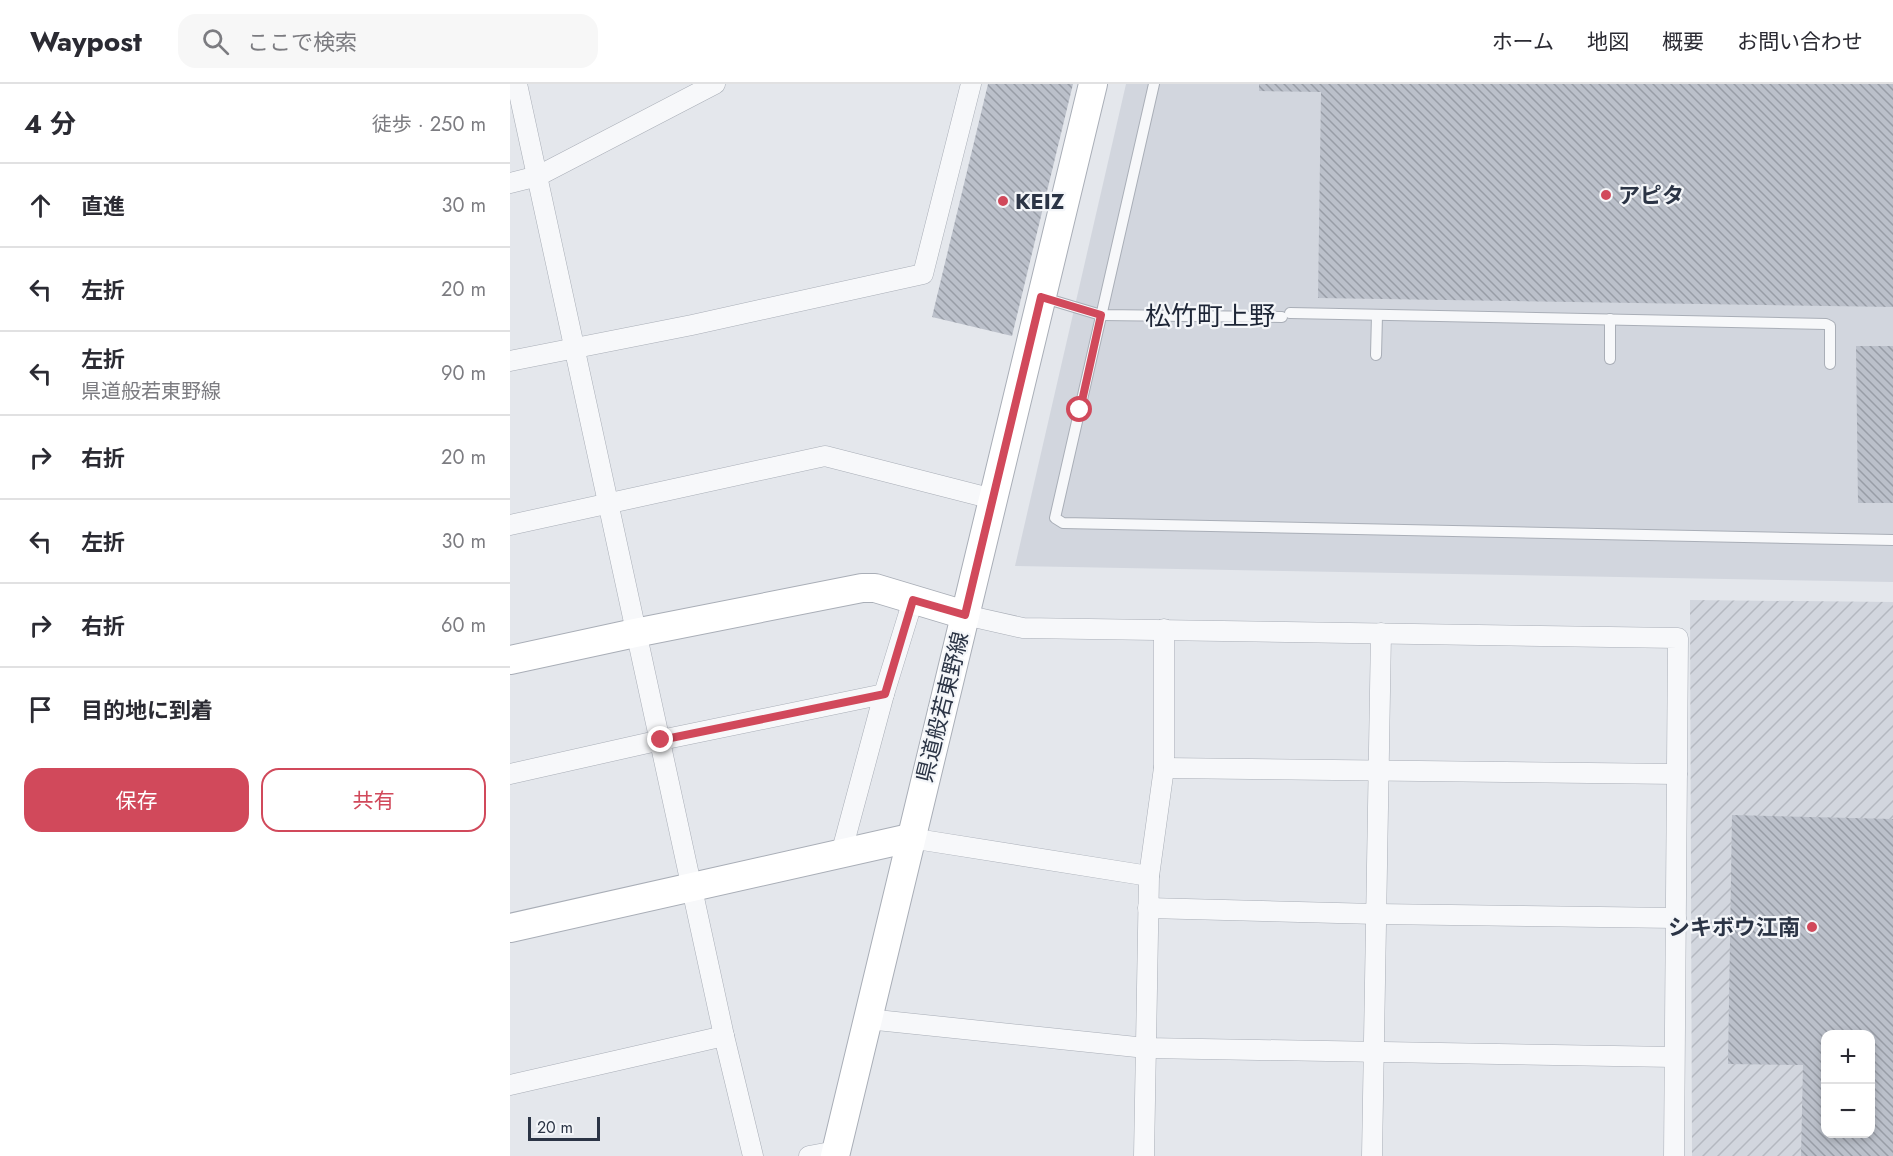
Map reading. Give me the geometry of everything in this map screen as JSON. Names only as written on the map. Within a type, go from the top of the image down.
[{"type":"main road","name":"県道般若東野線","points":[[827,1154],[867,1019],[1093,84]]},
{"type":"main road","points":[[510,660],[862,588],[875,588],[965,615]]},
{"type":"main road","points":[[510,928],[910,838]]},
{"type":"street","points":[[517,84],[724,1036],[753,1156]]},
{"type":"street","points":[[510,183],[538,176],[692,89],[715,84]]},
{"type":"street","points":[[510,361],[692,325],[923,274],[971,84]]},
{"type":"street","points":[[510,525],[825,456],[993,499]]},
{"type":"street","points":[[841,854],[913,600]]},
{"type":"street","points":[[965,615],[1023,628],[1678,638],[1674,1156]]},
{"type":"street","points":[[1144,1156],[1149,876],[1164,768],[1164,629]]},
{"type":"street","points":[[1372,1156],[1381,633]]},
{"type":"street","points":[[510,774],[885,694]]},
{"type":"street","points":[[1164,768],[1677,774]]},
{"type":"street","points":[[910,838],[1149,876]]},
{"type":"street","points":[[1148,908],[1676,918]]},
{"type":"street","points":[[867,1019],[1146,1048],[1674,1057]]},
{"type":"street","points":[[510,1085],[724,1036]]},
{"type":"lane","points":[[1154,84],[1055,518],[1063,523],[1893,540]]},
{"type":"lane","points":[[1041,297],[1101,315],[1377,315],[1826,324],[1830,326],[1830,364]]},
{"type":"lane","points":[[1376,355],[1377,315]]},
{"type":"lane","points":[[1610,320],[1610,359]]},
{"type":"shaded area","points":[[1126,84],[1893,84],[1893,582],[1015,566]]},
{"type":"shaded area","points":[[1690,600],[1893,602],[1893,1156],[1692,1156]]},
{"type":"building","name":"KEIZ","points":[[988,84],[1073,84],[1012,336],[932,317]]},
{"type":"building","name":"アピタ","points":[[1259,84],[1893,84],[1893,307],[1318,298],[1321,92],[1259,91]]},
{"type":"building","points":[[1856,346],[1893,346],[1893,503],[1858,503]]},
{"type":"building","name":"シキボウ江南","points":[[1732,815],[1893,819],[1893,1156],[1801,1156],[1803,1065],[1728,1064]]},
{"type":"place","name":"アピタ","points":[[1606,195]]},
{"type":"place","name":"KEIZ","points":[[1003,201]]},
{"type":"place","name":"シキボウ江南","points":[[1812,927]]},
{"type":"district","name":"松竹町上野","points":[[1210,316]]},
{"type":"route","points":[[661,740],[885,694],[913,600],[965,615],[1041,297],[1101,315],[1080,410]]}]
